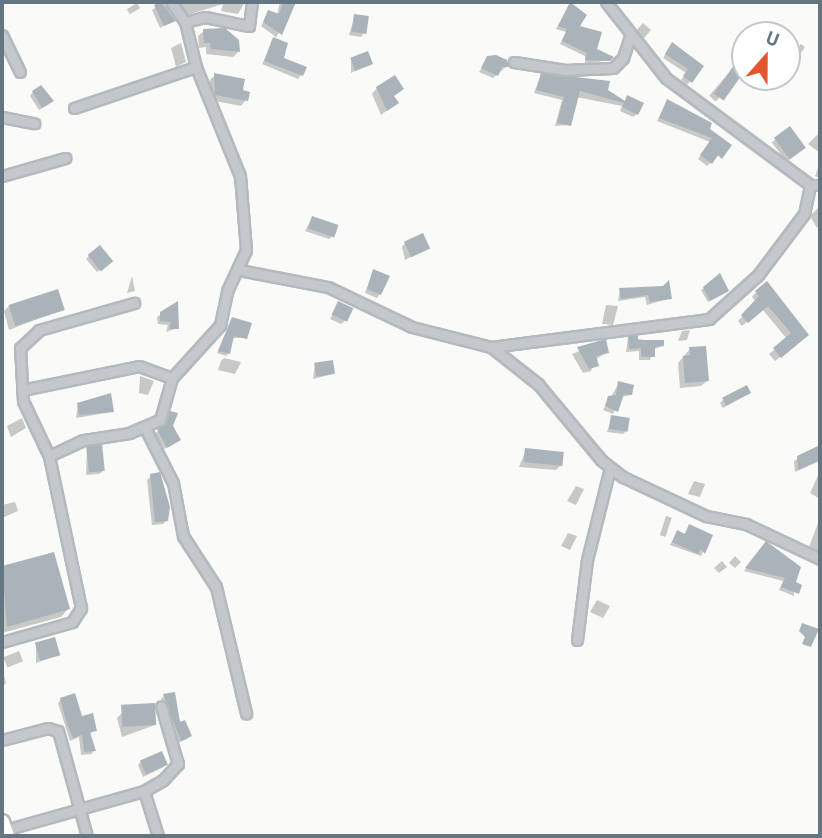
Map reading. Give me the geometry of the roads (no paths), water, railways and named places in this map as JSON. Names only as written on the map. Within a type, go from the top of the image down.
[{"type":"street","points":[[49,456],[84,440],[145,428],[165,414],[172,378],[216,332],[227,291],[239,270],[247,239],[240,176],[196,67],[185,22],[171,2]]},
{"type":"street","points":[[185,22],[205,18],[249,26],[252,2]]},
{"type":"street","points":[[606,2],[630,36],[666,78],[810,185],[820,185]]},
{"type":"street","points":[[2,35],[20,72]]},
{"type":"street","points":[[514,62],[565,70],[613,68],[623,58],[630,36]]},
{"type":"street","points":[[74,108],[196,67]]},
{"type":"street","points":[[2,117],[34,123]]},
{"type":"street","points":[[2,176],[65,158]]},
{"type":"street","points":[[239,270],[328,287],[412,327],[491,347],[709,319],[758,275],[804,214],[810,185]]},
{"type":"street","points":[[2,642],[72,622],[81,611],[49,456],[29,416],[22,390],[19,351],[35,333],[134,303]]},
{"type":"street","points":[[491,347],[543,389],[610,468],[706,516],[746,524],[820,559]]},
{"type":"street","points":[[22,390],[139,366],[172,378]]},
{"type":"street","points":[[145,428],[173,483],[183,536],[216,587],[246,713]]},
{"type":"street","points":[[577,640],[587,560],[610,468]]},
{"type":"street","points":[[5,830],[79,811],[144,790],[163,780],[178,764],[161,706]]},
{"type":"street","points":[[2,740],[56,729],[87,836]]},
{"type":"street","points":[[144,790],[158,836]]}]
